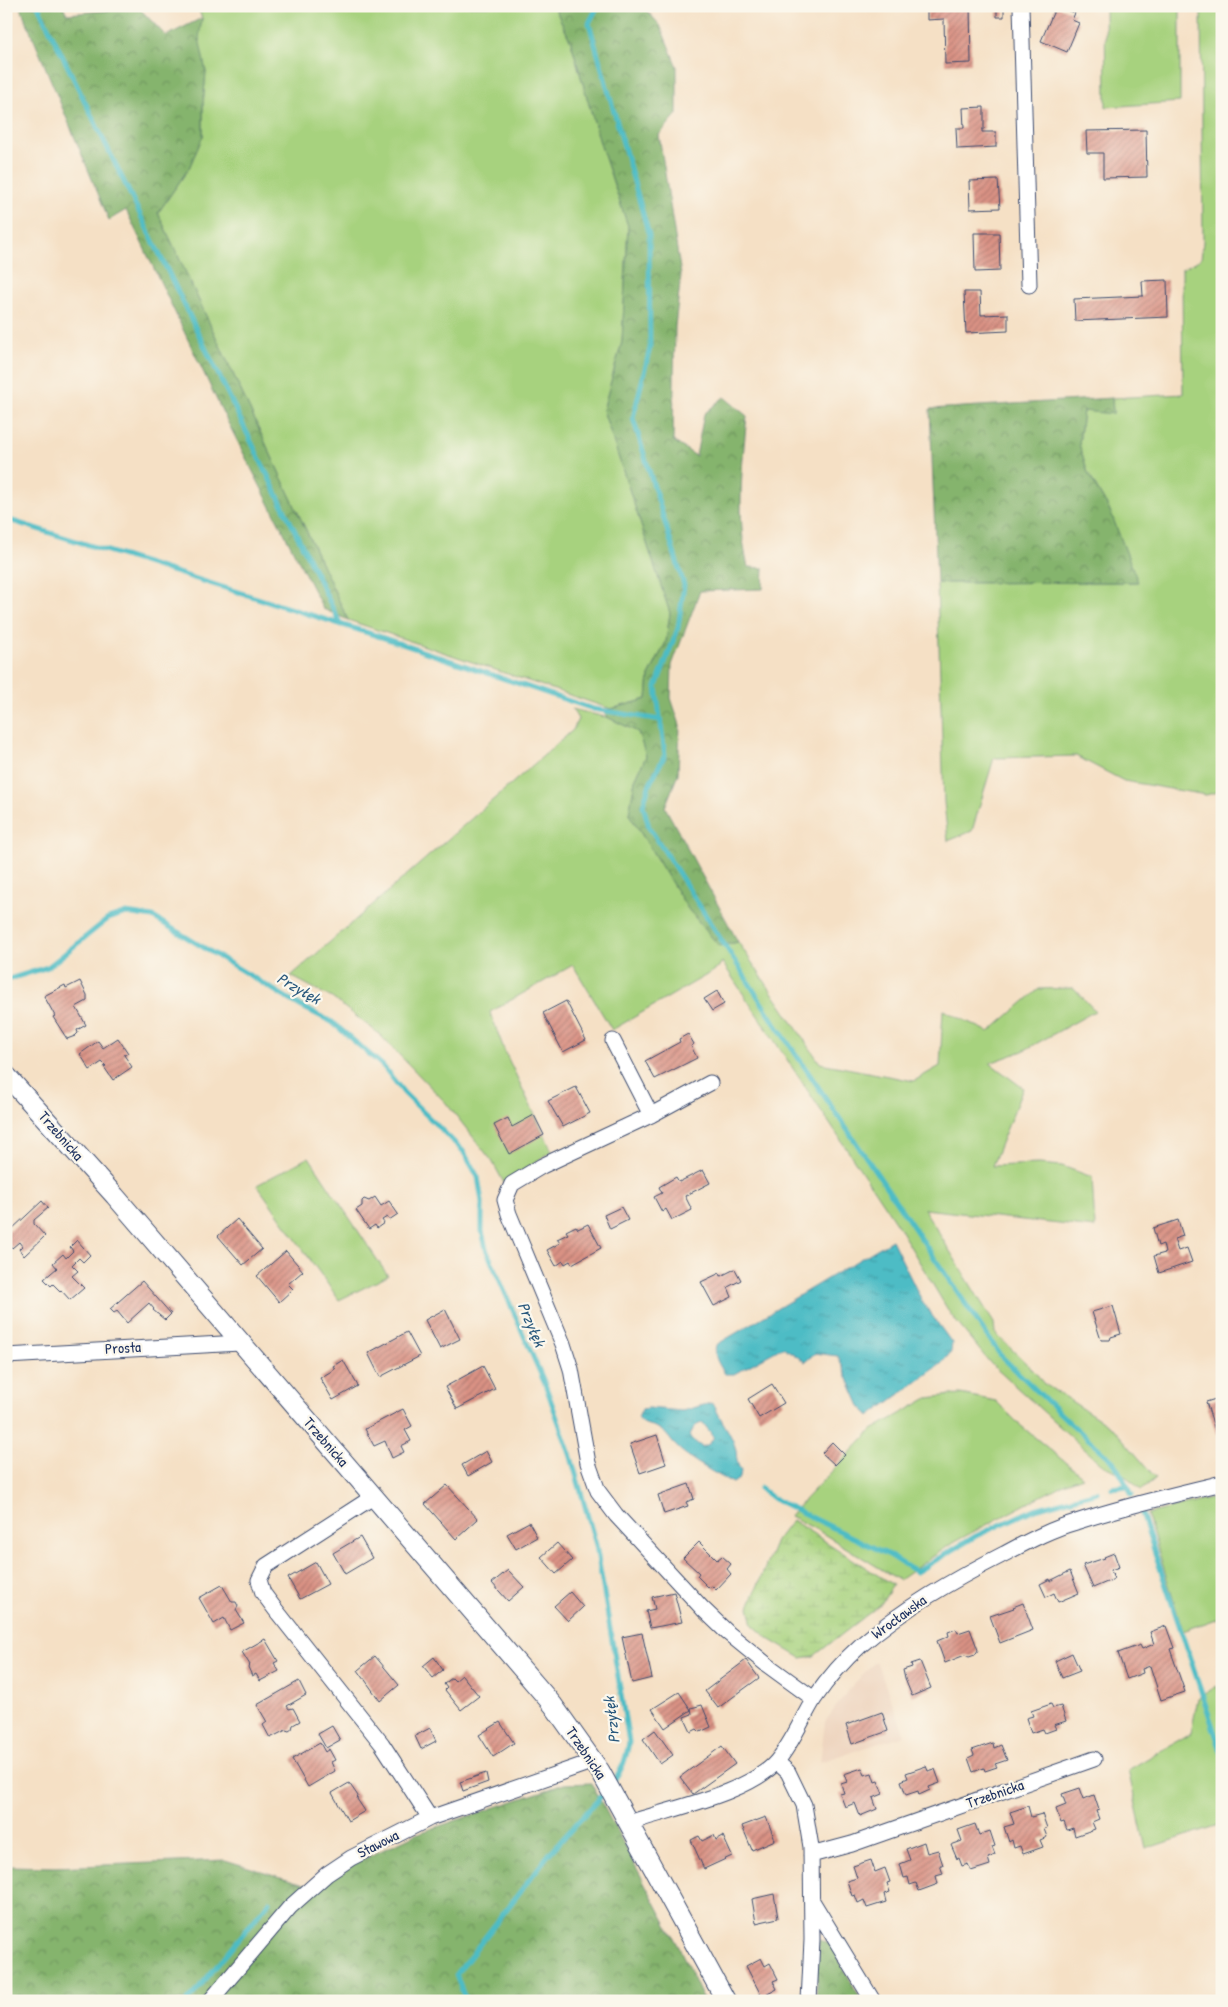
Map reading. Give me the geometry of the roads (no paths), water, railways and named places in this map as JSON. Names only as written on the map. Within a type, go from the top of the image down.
[{"type":"street","points":[[1021,6],[1029,285]]},
{"type":"street","points":[[613,1041],[651,1115]]},
{"type":"street","name":"Trzebnicka","points":[[6,1075],[115,1196],[553,1704],[597,1766],[726,2001]]},
{"type":"street","points":[[710,1083],[651,1115],[542,1166],[512,1184],[505,1200],[509,1214],[563,1344],[571,1369],[588,1463],[598,1491],[616,1515],[703,1609],[728,1633],[814,1700]]},
{"type":"street","name":"Prosta","points":[[6,1356],[240,1342]]},
{"type":"street","name":"Wrocławska","points":[[629,1823],[698,1802],[760,1775],[777,1762],[795,1735],[814,1700],[836,1670],[860,1646],[901,1614],[958,1577],[1026,1543],[1074,1522],[1222,1483]]},
{"type":"street","points":[[373,1497],[266,1566],[259,1580],[263,1593],[382,1744],[430,1818]]},
{"type":"street","name":"Trzebnicka","points":[[811,1856],[852,1844],[1094,1759]]},
{"type":"street","points":[[777,1762],[788,1772],[804,1805],[811,1856],[811,1983],[809,2001]]},
{"type":"street","name":"Stawowa","points":[[210,2001],[290,1907],[308,1890],[351,1858],[430,1818],[597,1766]]},
{"type":"street","points":[[811,1900],[873,2001]]},
{"type":"water","points":[[892,1240],[923,1303],[952,1343],[951,1352],[941,1364],[870,1416],[860,1406],[838,1356],[815,1353],[805,1362],[783,1347],[734,1374],[725,1374],[716,1357],[716,1345]]},
{"type":"water","points":[[711,1403],[715,1406],[734,1445],[737,1463],[741,1470],[740,1478],[733,1483],[711,1471],[683,1452],[658,1428],[643,1423],[638,1418],[642,1409],[648,1408],[682,1411]],"holes":[[[703,1423],[714,1437],[709,1444],[702,1447],[690,1438],[694,1428]]]},
{"type":"waterway","points":[[38,6],[341,625]]},
{"type":"waterway","points":[[598,6],[589,23],[649,235],[650,348],[633,418],[684,585],[678,628],[656,687],[665,755],[650,783],[643,805],[649,827],[774,1022],[1001,1356],[1068,1421],[1113,1461],[1132,1494]]},
{"type":"waterway","points":[[6,519],[381,637],[593,709],[661,720]]},
{"type":"waterway","name":"Przyłęk","points":[[6,980],[48,967],[108,919],[126,913],[153,917],[302,1007],[332,1022],[383,1066],[404,1093],[463,1151],[478,1177],[482,1202],[482,1231],[486,1249],[545,1384],[571,1457],[596,1545],[629,1742],[623,1765],[612,1784]]},
{"type":"waterway","points":[[1112,1488],[1127,1486]]},
{"type":"waterway","points":[[760,1488],[774,1499],[889,1555],[916,1572],[976,1536],[1035,1509],[1097,1492]]},
{"type":"waterway","points":[[1142,1514],[1222,1754]]},
{"type":"waterway","name":"Przyłęk","points":[[466,2001],[456,1975],[549,1854],[606,1791]]},
{"type":"waterway","points":[[188,2001],[269,1902]]}]
